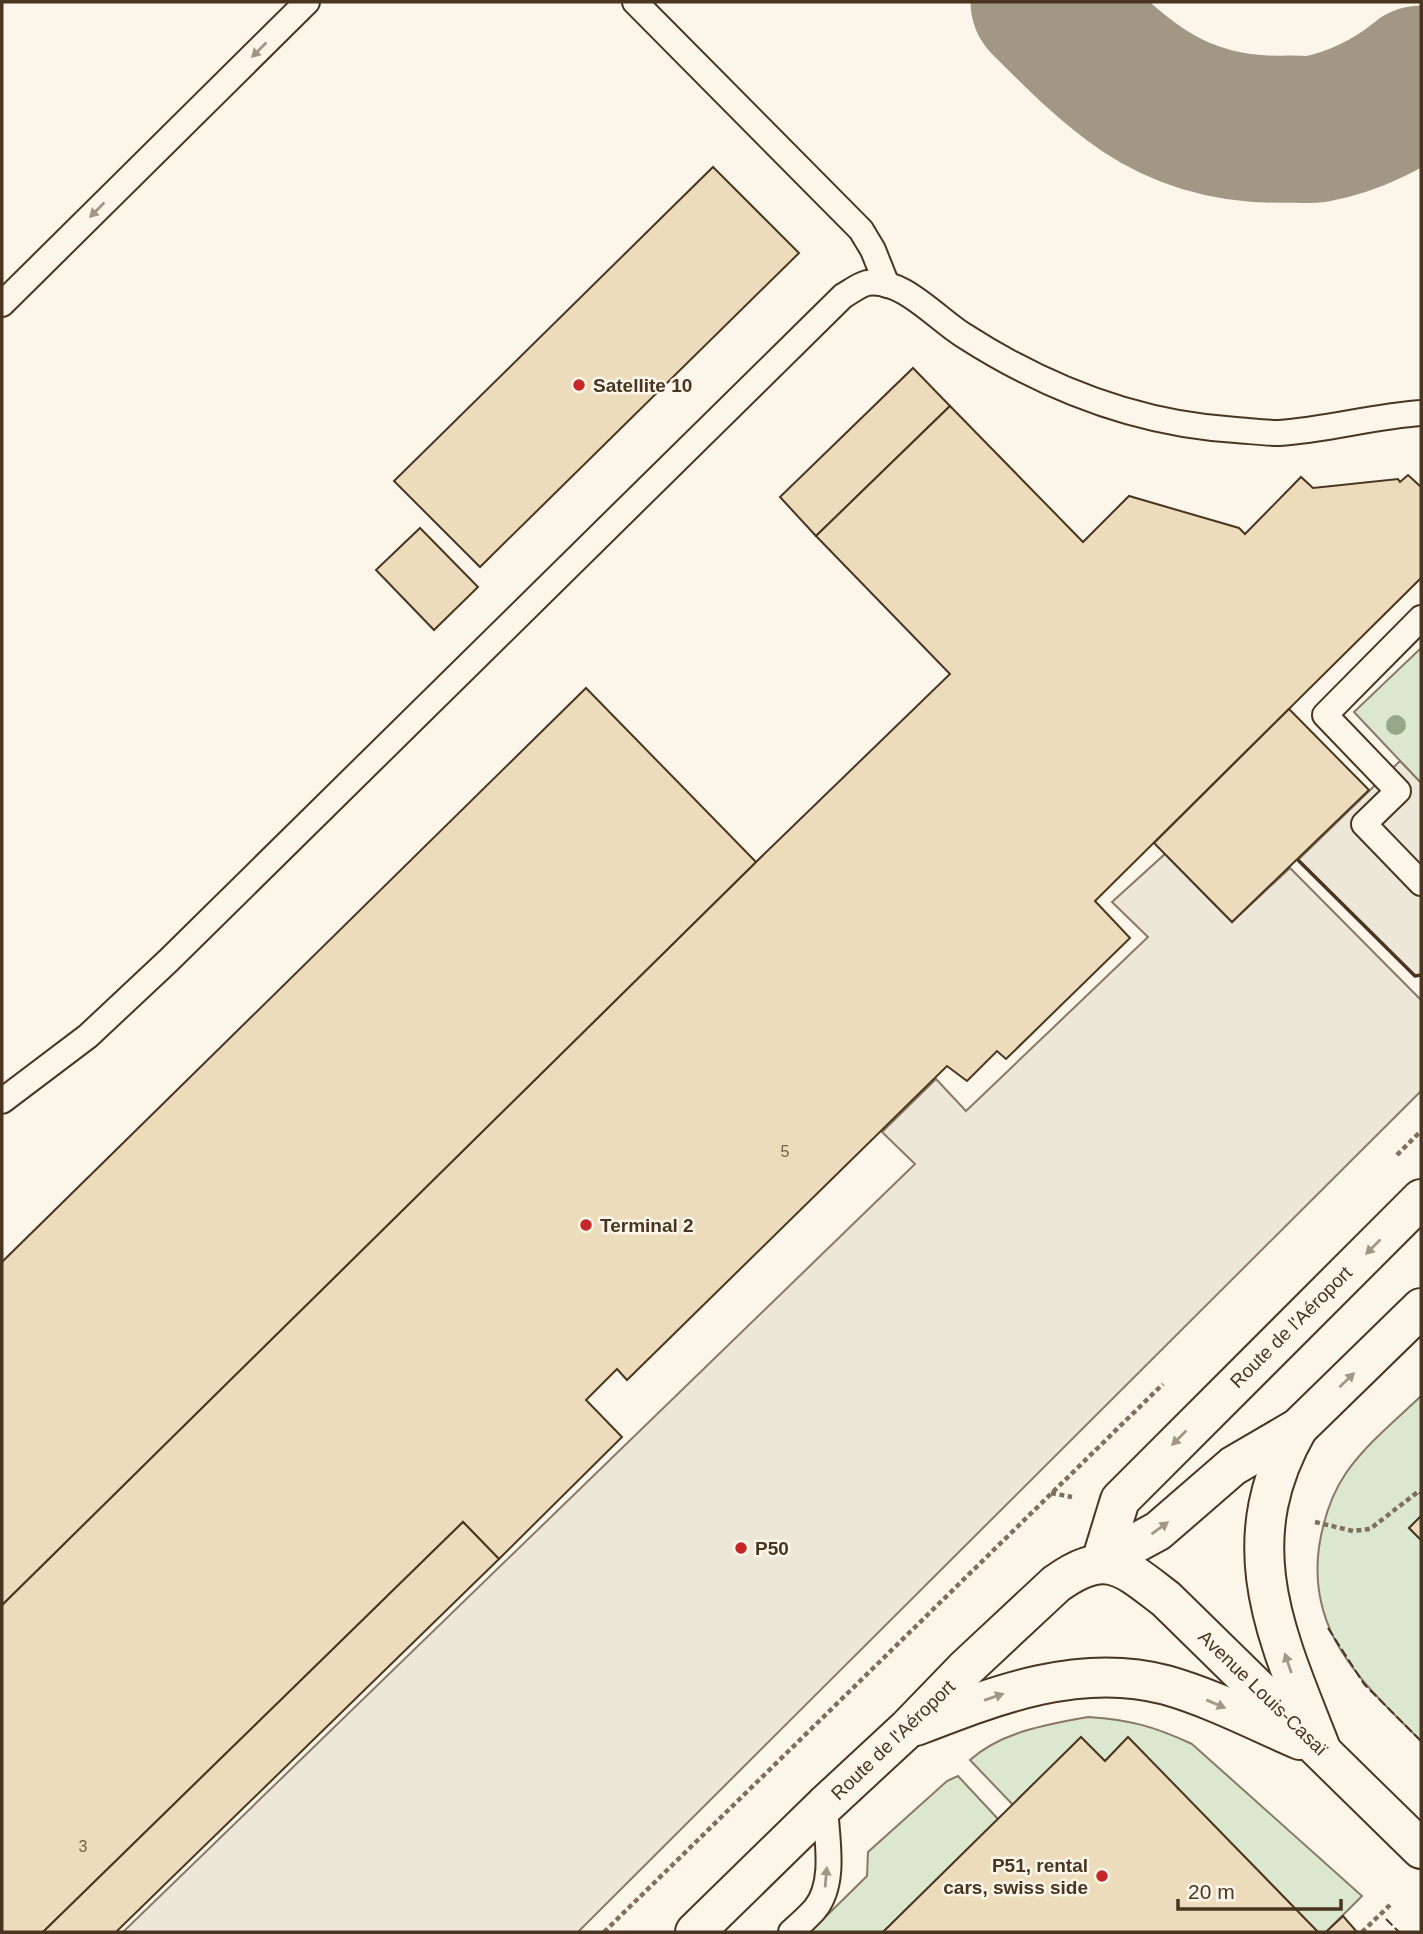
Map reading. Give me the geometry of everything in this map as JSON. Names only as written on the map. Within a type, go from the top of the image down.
[{"type":"main road","name":"Route de l'Aéroport","points":[[1101,1562],[1120,1500],[1421,1199]]},
{"type":"main road","name":"Route de l'Aéroport","points":[[695,1932],[1056,1584],[1073,1572],[1101,1562],[1158,1531],[1233,1466],[1298,1428],[1421,1308]]},
{"type":"main road","name":"Route de l'Aéroport","points":[[1298,1428],[1289,1443],[1271,1498],[1265,1527],[1264,1570],[1274,1622],[1321,1749]]},
{"type":"main road","name":"Avenue Louis-Casaï","points":[[1101,1562],[1132,1572],[1166,1599],[1418,1845]]},
{"type":"main road","points":[[908,1729],[1017,1689],[1076,1679],[1109,1678],[1164,1685],[1190,1693],[1321,1749]]},
{"type":"lane","points":[[2,304],[307,2]]},
{"type":"lane","points":[[635,2],[861,230],[873,250],[887,285]]},
{"type":"lane","points":[[2,1101],[88,1036],[168,961],[843,296],[867,283],[887,285],[924,305],[952,328],[991,353],[1040,379],[1091,401],[1153,418],[1200,428],[1275,433],[1327,428],[1421,413]]},
{"type":"lane","points":[[1421,618],[1325,715],[1398,791],[1364,824],[1421,883]]},
{"type":"lane","points":[[791,1932],[816,1908],[824,1894],[828,1876],[825,1805]]},
{"type":"path","points":[[1311,1521],[1361,1531],[1370,1529],[1419,1490],[1421,1493]]},
{"type":"path","points":[[604,1932],[1051,1493]]},
{"type":"path","points":[[1362,1932],[1390,1905]]},
{"type":"green space","points":[[1421,648],[1421,783],[1354,712]]},
{"type":"green space","points":[[1421,1396],[1421,1516],[1409,1528],[1421,1540],[1421,1741],[1380,1699],[1344,1656],[1322,1607],[1318,1578],[1323,1528],[1328,1508],[1341,1481],[1372,1442]]},
{"type":"green space","points":[[1088,1717],[1142,1725],[1192,1744],[1362,1896],[1326,1932],[1318,1932],[1128,1738],[1105,1761],[1013,1805],[970,1760],[982,1750],[1010,1736],[1041,1726]]},
{"type":"green space","points":[[958,1776],[998,1819],[883,1932],[810,1932],[867,1876],[868,1852],[947,1781]]},
{"type":"shaded area","points":[[1400,761],[1421,783],[1421,975],[1415,976],[1298,860]]},
{"type":"shaded area","name":"P50","points":[[1165,854],[1232,922],[1290,868],[1421,1000],[1421,1091],[578,1932],[123,1932],[915,1164],[882,1132],[936,1079],[966,1111],[1148,937],[1112,902]]},
{"type":"building","name":"Satellite 10","points":[[713,167],[799,253],[480,567],[394,481]]},
{"type":"building","points":[[913,368],[950,406],[816,536],[780,497]]},
{"type":"building","name":"Terminal 2","points":[[950,406],[1083,542],[1129,496],[1239,528],[1245,534],[1301,477],[1313,488],[1398,479],[1400,482],[1408,475],[1421,487],[1421,578],[1095,901],[1130,938],[1006,1059],[997,1051],[967,1081],[947,1066],[627,1380],[617,1369],[586,1400],[622,1437],[499,1559],[463,1522],[43,1932],[2,1932],[2,1605],[950,674],[816,536]]},
{"type":"building","points":[[420,528],[478,587],[434,630],[376,570]]},
{"type":"building","points":[[586,688],[756,862],[2,1605],[2,1262]]},
{"type":"building","points":[[1289,709],[1369,790],[1232,922],[1154,843]]},
{"type":"building","points":[[1421,1516],[1421,1540],[1409,1528]]},
{"type":"building","points":[[463,1522],[499,1559],[116,1932],[43,1932]]},
{"type":"building","name":"P51, rental cars, swiss side","points":[[1081,1737],[1105,1761],[1128,1737],[1318,1932],[883,1932]]},
{"type":"building","points":[[1343,1916],[1357,1932],[1326,1932]]},
{"type":"taxiway","points":[[1044,2],[1079,37],[1143,90],[1177,109],[1213,122],[1251,128],[1316,129],[1344,122],[1372,110],[1421,79]]},
{"type":"fence","points":[[1328,1628],[1364,1684],[1421,1741]]},
{"type":"fence","points":[[1386,1919],[1399,1932]]},
{"type":"wall","points":[[1298,860],[1415,976],[1421,975]]},
{"type":"place","name":"Satellite 10","points":[[579,385]]},
{"type":"place","name":"Terminal 2","points":[[586,1225]]},
{"type":"place","name":"P50","points":[[741,1548]]},
{"type":"place","name":"P51, rental cars, swiss side","points":[[1102,1876]]}]
